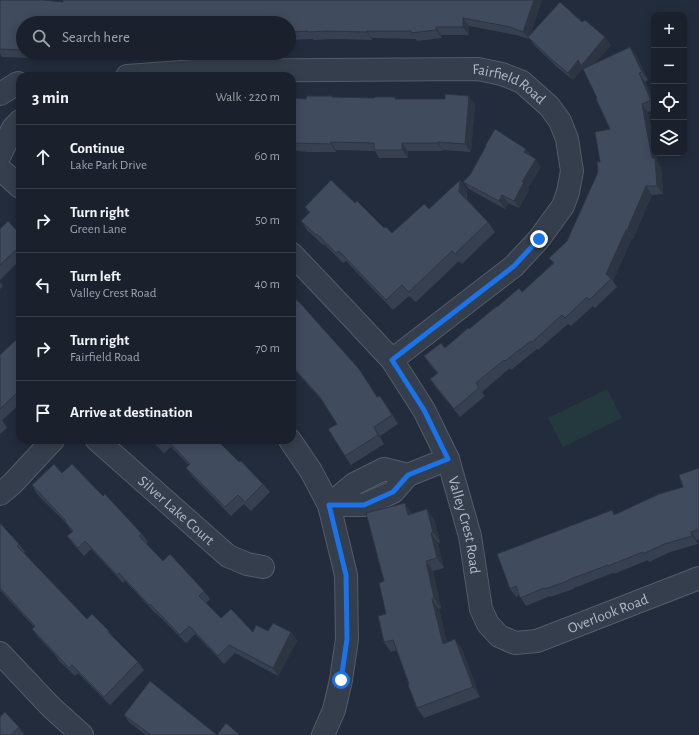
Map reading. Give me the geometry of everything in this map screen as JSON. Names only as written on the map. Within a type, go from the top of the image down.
[{"type":"street","name":"Fairfield Road","points":[[182,72],[478,69],[502,74],[522,82],[549,106],[560,121],[567,139],[572,171],[568,192],[563,206],[539,239],[514,266],[392,360]]},
{"type":"street","points":[[0,94],[16,85]]},
{"type":"street","points":[[0,155],[13,128],[16,125]]},
{"type":"street","points":[[0,162],[16,154]]},
{"type":"street","points":[[0,169],[16,183]]},
{"type":"street","name":"Valley Crest Road","points":[[296,258],[392,360],[424,410],[448,459],[470,536],[481,609],[488,624],[499,636],[515,643]]},
{"type":"street","points":[[0,494],[12,484],[49,444]]},
{"type":"street","name":"Silver Lake Court","points":[[102,444],[228,556],[247,564],[264,567]]},
{"type":"street","points":[[293,444],[311,471],[329,505],[346,575],[347,639],[341,680],[334,710],[323,735]]},
{"type":"street","points":[[329,505],[364,505],[393,492],[408,475],[448,459]]},
{"type":"street","points":[[329,505],[354,484],[384,469],[408,475]]},
{"type":"street","points":[[371,475],[381,498]]},
{"type":"street","name":"Overlook Road","points":[[515,643],[537,642],[699,578]]},
{"type":"street","points":[[0,652],[51,707],[82,735]]},
{"type":"green space","points":[[607,389],[622,418],[563,447],[548,418]]},
{"type":"building","points":[[0,0],[43,0],[63,2],[63,0],[534,0],[523,32],[510,27],[463,18],[463,27],[436,27],[436,30],[411,33],[411,31],[296,32],[296,16],[16,16],[16,50],[0,49]]},
{"type":"building","points":[[560,2],[582,22],[585,20],[605,37],[581,66],[578,60],[568,73],[528,37]]},
{"type":"building","points":[[630,47],[642,72],[639,73],[651,100],[642,104],[651,156],[652,158],[655,158],[657,186],[646,186],[606,274],[611,279],[589,300],[587,297],[565,318],[562,315],[532,342],[531,341],[505,361],[504,360],[476,383],[479,388],[454,409],[430,379],[438,373],[424,356],[441,343],[445,348],[519,288],[522,292],[554,263],[549,258],[567,241],[598,172],[597,162],[600,162],[595,132],[610,129],[583,69]]},
{"type":"building","points":[[445,94],[469,96],[465,144],[438,142],[402,143],[402,150],[374,150],[374,143],[296,143],[296,98],[306,99],[307,96],[332,96],[374,98],[395,97],[395,99],[445,99]]},
{"type":"building","points":[[495,129],[526,149],[524,152],[536,159],[522,182],[524,182],[514,201],[502,195],[499,201],[463,182],[470,175]]},
{"type":"building","points":[[331,180],[355,203],[357,201],[384,228],[386,227],[392,233],[424,204],[429,209],[460,180],[459,192],[488,222],[455,254],[452,251],[409,292],[402,285],[386,300],[339,251],[336,253],[317,234],[316,235],[301,221],[310,212],[305,207]]},
{"type":"building","points":[[8,221],[16,230],[16,250],[0,265],[0,229]]},
{"type":"building","points":[[296,300],[359,369],[377,397],[380,396],[392,415],[374,427],[378,435],[345,456],[328,429],[337,424],[320,397],[296,370]]},
{"type":"building","points":[[16,340],[16,394],[0,409],[0,355]]},
{"type":"building","points":[[171,444],[221,444],[239,462],[241,461],[263,484],[245,502],[238,495],[225,507],[186,468],[190,464]]},
{"type":"building","points":[[54,464],[62,473],[72,464],[103,496],[105,494],[142,534],[139,536],[163,561],[170,554],[204,591],[199,596],[221,618],[231,609],[253,632],[256,625],[268,631],[273,623],[291,632],[273,668],[229,645],[218,656],[189,626],[180,635],[119,573],[117,575],[85,541],[78,548],[67,536],[73,531],[65,522],[66,521],[32,485]]},
{"type":"building","points":[[699,468],[699,529],[691,532],[692,536],[664,544],[643,554],[643,552],[520,598],[516,586],[510,589],[497,554],[612,510],[614,515],[659,494],[683,487],[679,475]]},
{"type":"building","points":[[405,503],[408,515],[427,509],[433,532],[431,533],[437,558],[426,561],[434,598],[432,599],[443,644],[455,639],[473,687],[417,708],[393,640],[384,642],[378,616],[386,614],[379,583],[384,581],[366,513]]},
{"type":"building","points":[[0,523],[19,544],[17,546],[87,619],[92,614],[138,662],[104,697],[72,665],[69,668],[32,629],[35,626],[0,588]]},
{"type":"building","points":[[150,681],[217,735],[151,735],[124,715]]},
{"type":"building","points":[[5,712],[19,727],[11,735],[0,735],[0,717]]},
{"type":"building","points":[[226,723],[240,735],[217,735]]},
{"type":"route","points":[[341,680],[347,639],[346,575],[329,505],[364,505],[393,492],[408,475],[448,459],[424,410],[392,360],[514,266],[539,239]]}]
